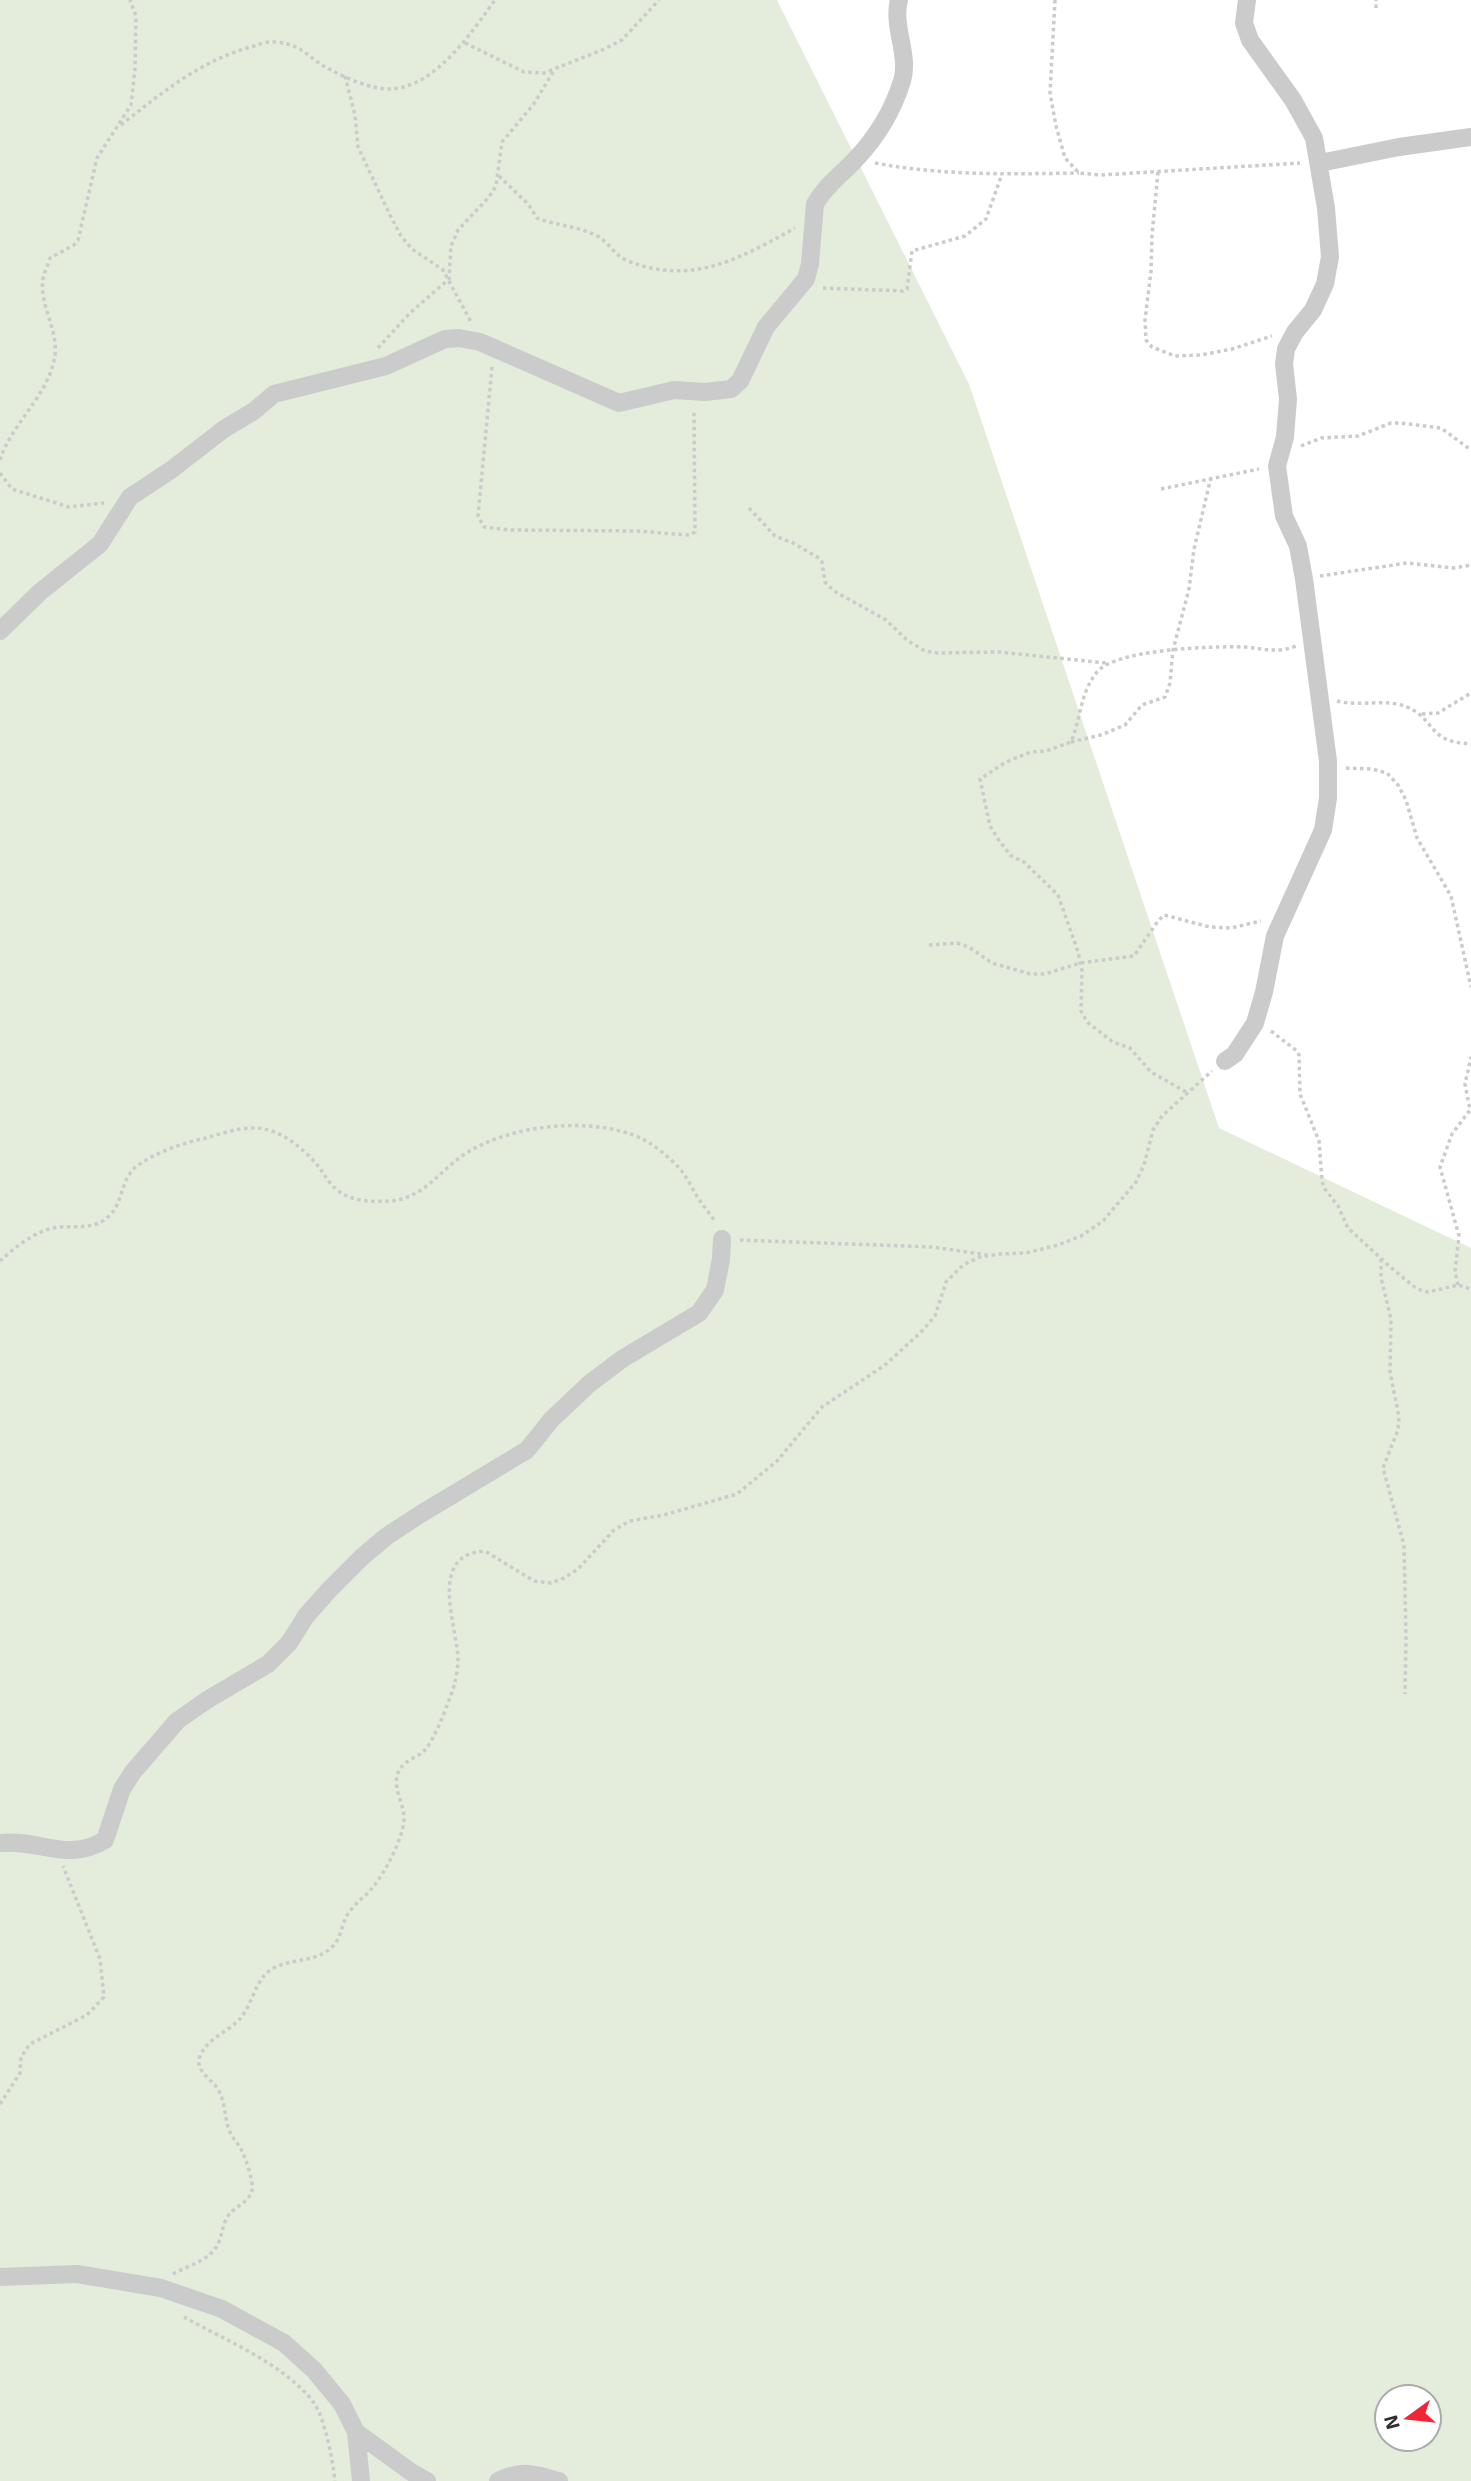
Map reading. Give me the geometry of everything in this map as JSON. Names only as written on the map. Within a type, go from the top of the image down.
[{"type":"street","points":[[0,631],[40,592],[100,544],[130,497],[254,411],[274,394],[386,366],[445,340],[458,338],[480,342],[620,403],[674,390],[718,391],[734,387],[740,381],[766,327],[806,279],[810,264],[815,204],[824,189],[856,160],[891,110],[904,76],[897,17],[899,0]]},
{"type":"street","points":[[1225,1061],[1235,1054],[1255,1023],[1275,936],[1323,830],[1328,798],[1328,761],[1304,579],[1298,546],[1284,516],[1277,466],[1284,437],[1288,399],[1284,364],[1286,349],[1294,332],[1313,310],[1325,284],[1330,257],[1320,163],[1314,138],[1293,100],[1250,40],[1244,23],[1247,0]]},
{"type":"street","points":[[1320,163],[1399,147],[1471,137]]},
{"type":"street","points":[[0,1843],[14,1842],[73,1852],[105,1840],[122,1789],[133,1772],[177,1721],[268,1664],[289,1643],[306,1616],[322,1598],[387,1536],[527,1450],[551,1420],[589,1384],[622,1359],[699,1313],[715,1290],[723,1239]]},
{"type":"street","points":[[0,2277],[77,2274],[149,2286],[222,2309],[284,2343],[314,2370],[342,2404],[356,2432],[361,2481]]},
{"type":"street","points":[[356,2432],[427,2481]]},
{"type":"street","points":[[498,2481],[526,2472],[559,2481]]},
{"type":"path","points":[[0,460],[5,443],[46,386],[55,354],[43,279],[50,258],[74,246],[78,240],[94,167],[131,105],[136,16],[130,0]]},
{"type":"path","points":[[119,126],[177,81],[209,62],[272,41],[299,47],[328,69],[366,84],[392,89],[417,81],[437,69],[465,43],[495,0]]},
{"type":"path","points":[[465,43],[524,72],[544,73],[622,40],[659,0]]},
{"type":"path","points":[[1055,0],[1050,93],[1065,158],[1079,173]]},
{"type":"path","points":[[1376,0],[1376,8]]},
{"type":"path","points":[[357,374],[410,313],[449,279],[452,246],[458,229],[489,197],[499,176],[498,157],[502,142],[533,105],[555,69]]},
{"type":"path","points":[[345,76],[355,115],[361,158],[401,236],[412,249],[443,270],[467,318],[494,349],[478,516],[484,527],[689,535],[695,532],[693,391]]},
{"type":"path","points":[[856,160],[917,171],[970,175],[1101,175],[1320,163]]},
{"type":"path","points":[[1158,172],[1152,235],[1152,271],[1145,320],[1146,340],[1152,348],[1175,356],[1200,355],[1279,334],[1303,322]]},
{"type":"path","points":[[800,286],[849,290],[907,289],[912,251],[965,236],[986,219],[1002,174]]},
{"type":"path","points":[[499,176],[528,204],[537,218],[600,237],[615,253],[627,260],[671,272],[689,271],[728,262],[813,218]]},
{"type":"path","points":[[1161,489],[1277,466],[1298,447],[1312,441],[1358,436],[1391,423],[1426,424],[1441,428],[1471,450]]},
{"type":"path","points":[[0,473],[12,489],[69,506],[97,506],[130,497]]},
{"type":"path","points":[[1186,1092],[1151,1072],[1130,1048],[1113,1042],[1087,1022],[1081,1012],[1082,971],[1058,894],[1024,862],[1011,856],[989,826],[980,779],[1006,762],[1031,752],[1046,751],[1125,725],[1135,716],[1140,706],[1166,696],[1173,650],[1189,589],[1194,549],[1211,477]]},
{"type":"path","points":[[749,508],[775,536],[819,558],[825,582],[834,591],[886,620],[908,641],[925,651],[999,652],[1106,663],[1173,650],[1245,647],[1273,652],[1294,647],[1312,635]]},
{"type":"path","points":[[1304,579],[1408,564],[1454,568],[1471,565]]},
{"type":"path","points":[[1071,742],[1083,694],[1106,663]]},
{"type":"path","points":[[1420,715],[1438,713],[1471,693]]},
{"type":"path","points":[[1320,695],[1341,702],[1395,704],[1409,708],[1427,719],[1443,738],[1471,744]]},
{"type":"path","points":[[1328,761],[1340,768],[1372,769],[1387,773],[1398,785],[1406,800],[1417,838],[1451,895],[1471,987]]},
{"type":"path","points":[[929,945],[957,943],[969,947],[992,963],[1030,974],[1045,974],[1080,963],[1134,956],[1164,915],[1210,927],[1231,928],[1284,916]]},
{"type":"path","points":[[1466,961],[1471,965]]},
{"type":"path","points":[[1255,1023],[1297,1051],[1300,1061],[1300,1094],[1319,1141],[1324,1188],[1338,1206],[1348,1228],[1381,1259],[1424,1292],[1458,1285],[1471,1289]]},
{"type":"path","points":[[1458,1285],[1455,1271],[1459,1236],[1440,1167],[1452,1135],[1470,1110],[1465,1084],[1471,1056]]},
{"type":"path","points":[[0,1261],[25,1241],[53,1228],[95,1224],[109,1216],[118,1203],[127,1177],[146,1161],[201,1139],[254,1128],[294,1142],[318,1166],[335,1189],[352,1198],[372,1202],[407,1198],[428,1187],[464,1155],[486,1143],[522,1131],[544,1127],[582,1126],[617,1130],[648,1142],[681,1170],[714,1220],[723,1239],[932,1247],[989,1256],[1026,1253],[1082,1236],[1103,1221],[1136,1182],[1144,1165],[1153,1130],[1162,1116],[1186,1092],[1225,1061]]},
{"type":"path","points":[[149,2286],[209,2255],[215,2249],[226,2218],[250,2196],[252,2180],[241,2147],[230,2133],[218,2089],[200,2067],[201,2056],[205,2047],[239,2020],[269,1971],[312,1958],[330,1949],[337,1941],[346,1916],[373,1888],[384,1872],[404,1818],[396,1778],[398,1770],[424,1752],[454,1684],[458,1661],[450,1600],[453,1569],[462,1558],[477,1551],[485,1551],[534,1581],[551,1583],[578,1569],[614,1530],[630,1521],[664,1515],[737,1494],[777,1461],[822,1407],[885,1365],[921,1332],[934,1316],[946,1282],[963,1265],[989,1256]]},
{"type":"path","points":[[1381,1259],[1381,1278],[1391,1319],[1390,1372],[1399,1417],[1398,1430],[1383,1468],[1404,1545],[1405,1695]]},
{"type":"path","points":[[0,2104],[20,2073],[21,2057],[30,2044],[87,2015],[104,1997],[100,1959],[55,1849]]},
{"type":"path","points":[[177,2312],[275,2368],[303,2391],[316,2406],[335,2481]]},
{"type":"green space","points":[[0,0],[777,0],[969,384],[1219,1128],[1471,1248],[1471,2481],[0,2481]]}]
